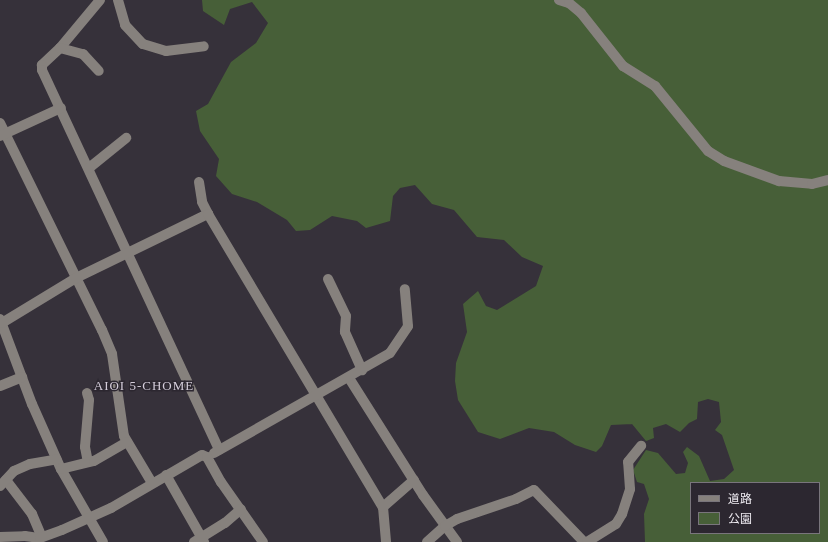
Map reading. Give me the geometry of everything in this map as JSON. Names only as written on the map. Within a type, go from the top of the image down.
[{"type":"street","points":[[100,0],[60,48],[42,65],[42,70],[89,168],[219,450]]},
{"type":"street","points":[[118,0],[125,25],[143,44],[166,51],[204,46]]},
{"type":"street","points":[[559,0],[569,3],[581,13],[609,51],[623,66],[655,86],[708,151],[724,161],[779,181],[812,184],[828,180]]},
{"type":"street","points":[[60,48],[83,54],[99,71]]},
{"type":"street","points":[[3,135],[61,108]]},
{"type":"street","points":[[0,123],[3,135],[76,278],[112,354],[119,411],[127,442],[152,483]]},
{"type":"street","points":[[89,168],[126,138]]},
{"type":"street","points":[[199,182],[202,202],[208,214],[383,507],[389,541]]},
{"type":"street","points":[[103,542],[61,469],[22,377],[1,321],[76,278],[208,214]]},
{"type":"street","points":[[328,279],[346,316],[345,332],[362,370]]},
{"type":"street","points":[[207,457],[349,378],[390,353],[402,338],[408,319],[405,289]]},
{"type":"street","points":[[0,386],[22,377]]},
{"type":"street","points":[[349,378],[414,480],[457,542]]},
{"type":"street","points":[[87,393],[89,400],[85,447],[88,462]]},
{"type":"street","points":[[61,469],[88,462],[127,442]]},
{"type":"street","points":[[587,542],[616,524],[622,514],[630,489],[628,462],[641,446]]},
{"type":"street","points":[[0,538],[42,537],[89,519],[202,455],[207,457],[221,482],[263,542]]},
{"type":"street","points":[[42,537],[32,514],[2,483],[14,471],[30,464],[57,459]]},
{"type":"street","points":[[166,475],[200,541],[241,509]]},
{"type":"street","points":[[383,507],[414,480]]},
{"type":"street","points":[[427,542],[445,526],[534,490],[584,542]]},
{"type":"green space","points":[[202,0],[828,0],[828,542],[645,542],[644,514],[649,499],[644,484],[637,482],[633,470],[646,450],[658,453],[676,474],[685,473],[688,463],[683,452],[687,447],[699,456],[710,481],[724,479],[734,470],[722,435],[715,430],[721,422],[719,402],[708,399],[698,402],[697,419],[689,423],[680,432],[666,424],[653,428],[654,438],[646,441],[632,424],[611,425],[602,446],[596,452],[575,445],[554,432],[529,428],[500,439],[478,432],[458,400],[455,381],[456,363],[467,332],[463,304],[478,291],[486,306],[497,310],[536,286],[543,266],[522,257],[504,240],[477,237],[454,210],[432,204],[415,185],[400,188],[393,196],[390,221],[366,228],[357,221],[332,216],[310,230],[296,231],[287,220],[257,202],[232,194],[216,176],[219,159],[200,131],[196,111],[208,104],[231,62],[256,43],[268,23],[252,2],[230,9],[224,25],[203,11]]},
{"type":"district","name":"AIOI 5-CHOME","points":[[144,386]]}]
